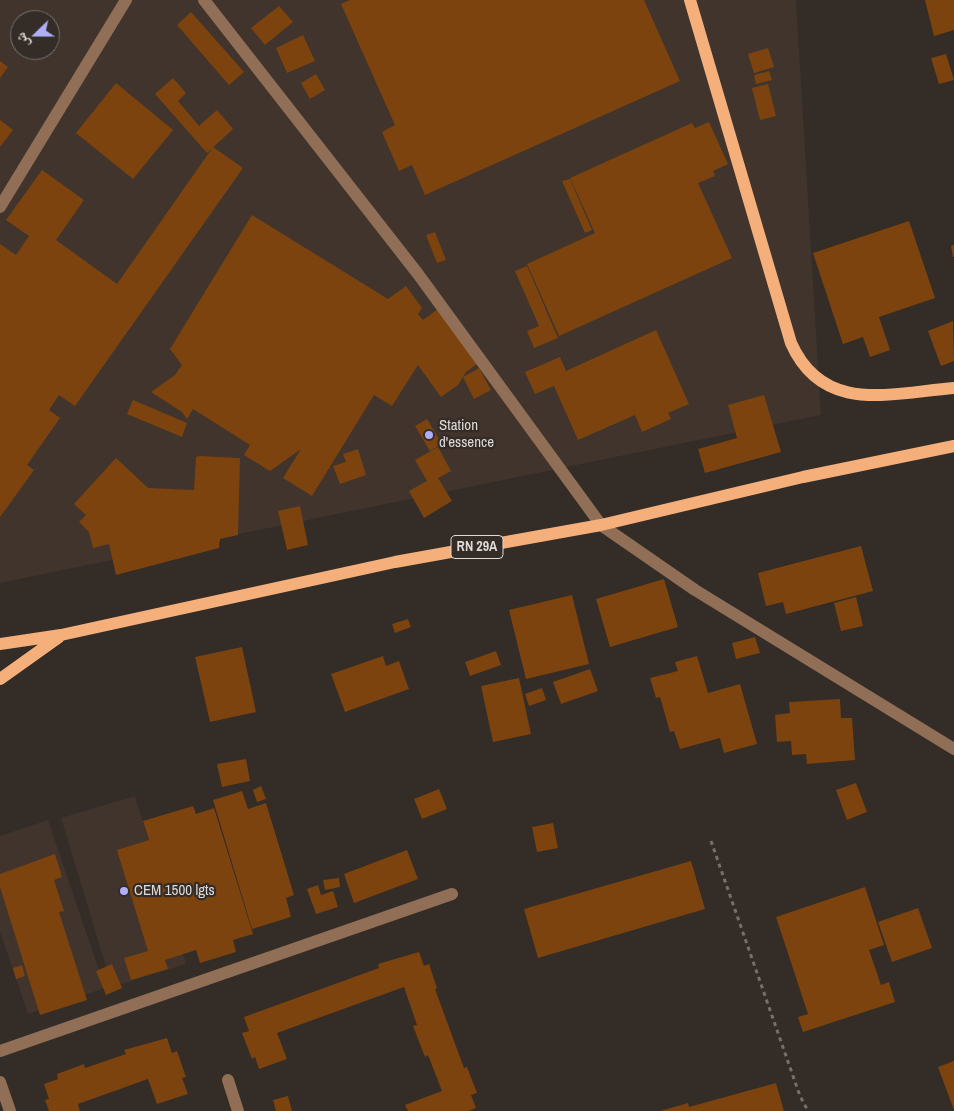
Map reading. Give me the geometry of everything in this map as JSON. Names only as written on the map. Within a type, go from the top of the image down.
[{"type":"main road","points":[[690,0],[791,343],[798,359],[808,372],[821,383],[851,395],[954,388]]},
{"type":"main road","name":"RN 29A","points":[[0,644],[61,635],[396,562],[601,525],[803,477],[954,446]]},
{"type":"main road","points":[[0,679],[61,635]]},
{"type":"street","points":[[0,207],[126,0]]},
{"type":"street","points":[[204,0],[418,274],[601,525],[695,590],[954,749]]},
{"type":"street","points":[[0,1050],[452,894]]},
{"type":"street","points":[[228,1080],[238,1111]]},
{"type":"street","points":[[0,1082],[10,1111]]},
{"type":"path","points":[[711,841],[808,1111]]},
{"type":"shaded area","points":[[0,0],[796,0],[821,415],[0,583]]},
{"type":"shaded area","name":"CEM 1500 lgts","points":[[135,796],[186,964],[112,987],[61,818]]},
{"type":"shaded area","points":[[48,820],[105,988],[28,1014],[0,932],[0,836]]},
{"type":"building","points":[[350,0],[644,0],[680,81],[425,195],[412,165],[399,171],[382,132],[395,125],[341,4]]},
{"type":"building","points":[[925,0],[954,0],[954,30],[934,36]]},
{"type":"building","points":[[279,6],[293,22],[265,45],[251,28]]},
{"type":"building","points":[[191,12],[244,72],[229,85],[177,25]]},
{"type":"building","points":[[303,35],[315,61],[287,73],[276,48]]},
{"type":"building","points":[[768,48],[774,67],[754,73],[748,54]]},
{"type":"building","points":[[946,54],[954,80],[939,84],[931,58]]},
{"type":"building","points":[[0,61],[8,67],[0,78]]},
{"type":"building","points":[[769,71],[772,80],[756,84],[754,75]]},
{"type":"building","points":[[316,74],[325,90],[310,99],[301,83]]},
{"type":"building","points":[[173,78],[186,93],[178,101],[199,126],[217,110],[233,129],[207,153],[155,94]]},
{"type":"building","points":[[116,83],[173,130],[133,179],[76,133]]},
{"type":"building","points":[[768,84],[776,116],[760,120],[752,88]]},
{"type":"building","points":[[0,120],[13,130],[0,147]]},
{"type":"building","points":[[709,122],[728,164],[713,171],[715,176],[698,183],[732,258],[559,336],[527,264],[595,233],[570,178],[692,123],[695,128]]},
{"type":"building","points":[[213,147],[243,168],[75,406],[59,395],[49,410],[60,418],[27,465],[34,470],[0,517],[0,244],[16,255],[29,236],[6,220],[42,170],[84,200],[56,240],[117,284]]},
{"type":"building","points":[[570,179],[592,230],[585,233],[562,181]]},
{"type":"building","points":[[252,215],[388,299],[406,286],[422,308],[418,314],[423,320],[438,309],[477,364],[466,372],[458,385],[441,397],[418,365],[392,406],[374,395],[312,496],[283,478],[301,449],[270,471],[244,455],[250,445],[193,409],[187,419],[182,412],[151,392],[175,375],[182,365],[170,349]]},
{"type":"building","points":[[909,221],[935,298],[879,317],[890,350],[870,357],[863,337],[843,344],[813,253]]},
{"type":"building","points":[[435,232],[446,260],[437,263],[426,235]]},
{"type":"building","points":[[954,245],[954,257],[953,257],[951,246]]},
{"type":"building","points":[[527,266],[558,338],[534,348],[527,331],[539,326],[515,271]]},
{"type":"building","points":[[953,321],[954,361],[941,366],[928,331]]},
{"type":"building","points":[[656,330],[689,404],[668,413],[671,419],[642,432],[635,415],[578,440],[554,386],[535,394],[525,372],[560,357],[566,371]]},
{"type":"building","points":[[479,368],[491,390],[474,399],[463,377]]},
{"type":"building","points":[[764,395],[781,452],[705,473],[698,449],[737,438],[728,405]]},
{"type":"building","points":[[133,400],[187,423],[182,437],[127,414]]},
{"type":"building","name":"Station d'essence","points":[[427,419],[442,444],[430,451],[415,426]]},
{"type":"building","points":[[438,447],[451,471],[438,478],[452,501],[424,518],[409,491],[427,481],[415,460]]},
{"type":"building","points":[[358,449],[366,475],[340,484],[333,466],[346,462],[343,454]]},
{"type":"building","points":[[196,457],[240,458],[238,535],[220,539],[219,548],[116,575],[109,544],[93,548],[89,532],[79,522],[86,515],[74,504],[116,458],[148,488],[194,490]]},
{"type":"building","points":[[300,506],[308,545],[287,550],[278,511]]},
{"type":"building","points":[[861,546],[873,591],[786,614],[783,602],[766,606],[758,573]]},
{"type":"building","points":[[664,579],[678,627],[610,647],[596,599]]},
{"type":"building","points":[[572,595],[589,664],[526,679],[509,610]]},
{"type":"building","points":[[856,597],[863,626],[841,631],[834,603]]},
{"type":"building","points":[[408,619],[411,627],[395,633],[392,624]]},
{"type":"building","points":[[755,637],[760,653],[736,659],[732,643]]},
{"type":"building","points":[[242,647],[256,712],[210,722],[195,657]]},
{"type":"building","points":[[496,651],[501,665],[470,676],[465,662]]},
{"type":"building","points":[[383,656],[386,666],[399,661],[409,689],[345,712],[331,674]]},
{"type":"building","points":[[697,656],[708,693],[740,684],[757,744],[724,753],[720,738],[680,749],[674,731],[670,732],[660,697],[656,698],[650,678],[678,671],[675,662]]},
{"type":"building","points":[[590,669],[598,691],[561,704],[553,682]]},
{"type":"building","points":[[519,678],[531,734],[493,742],[481,686]]},
{"type":"building","points":[[542,688],[546,700],[529,706],[525,694]]},
{"type":"building","points":[[840,699],[841,718],[852,718],[855,760],[807,764],[806,754],[792,755],[791,741],[777,742],[775,715],[790,713],[789,702]]},
{"type":"building","points":[[246,759],[250,781],[222,787],[217,764]]},
{"type":"building","points":[[856,783],[867,812],[847,820],[836,790]]},
{"type":"building","points":[[261,786],[266,799],[257,802],[253,790]]},
{"type":"building","points":[[439,789],[447,809],[422,819],[414,799]]},
{"type":"building","points":[[242,791],[248,809],[266,803],[294,895],[286,898],[291,917],[252,929],[213,800]]},
{"type":"building","points":[[193,806],[196,814],[214,808],[253,934],[233,940],[236,952],[200,963],[196,950],[165,960],[168,969],[131,980],[124,958],[148,951],[117,850],[149,840],[143,821]]},
{"type":"building","points":[[553,823],[558,848],[537,852],[532,827]]},
{"type":"building","points":[[407,850],[418,879],[354,903],[344,874]]},
{"type":"building","points":[[55,854],[62,877],[54,880],[64,911],[59,912],[87,1000],[40,1015],[0,887],[0,874]]},
{"type":"building","points":[[691,861],[705,909],[538,958],[524,909]]},
{"type":"building","points":[[339,878],[340,887],[325,890],[323,880]]},
{"type":"building","points":[[318,885],[321,895],[333,891],[338,907],[316,914],[307,889]]},
{"type":"building","points":[[865,887],[884,945],[869,950],[881,985],[889,982],[895,1002],[803,1032],[798,1017],[808,1014],[776,917]]},
{"type":"building","points":[[918,908],[932,948],[892,962],[878,922]]},
{"type":"building","points":[[419,952],[424,966],[429,964],[437,988],[435,989],[464,1068],[467,1067],[477,1093],[471,1095],[476,1108],[468,1111],[408,1111],[405,1105],[442,1091],[428,1055],[425,1057],[413,1026],[417,1025],[404,987],[277,1033],[287,1059],[259,1069],[255,1057],[252,1059],[242,1033],[249,1031],[244,1017],[379,968],[378,964]]},
{"type":"building","points":[[112,964],[122,988],[106,995],[96,971]]},
{"type":"building","points":[[22,965],[25,976],[16,979],[13,968]]},
{"type":"building","points":[[167,1038],[172,1053],[177,1051],[186,1077],[182,1078],[188,1094],[157,1104],[148,1079],[78,1104],[80,1111],[49,1111],[45,1100],[49,1099],[44,1084],[58,1079],[57,1074],[84,1064],[85,1068],[126,1054],[124,1050]]},
{"type":"building","points":[[954,1061],[954,1110],[938,1067]]},
{"type":"building","points":[[776,1083],[784,1111],[660,1111],[688,1103],[689,1107]]},
{"type":"building","points":[[288,1096],[292,1111],[276,1111],[273,1100]]},
{"type":"place","name":"Station d'essence","points":[[429,435]]},
{"type":"place","name":"CEM 1500 lgts","points":[[124,891]]}]
